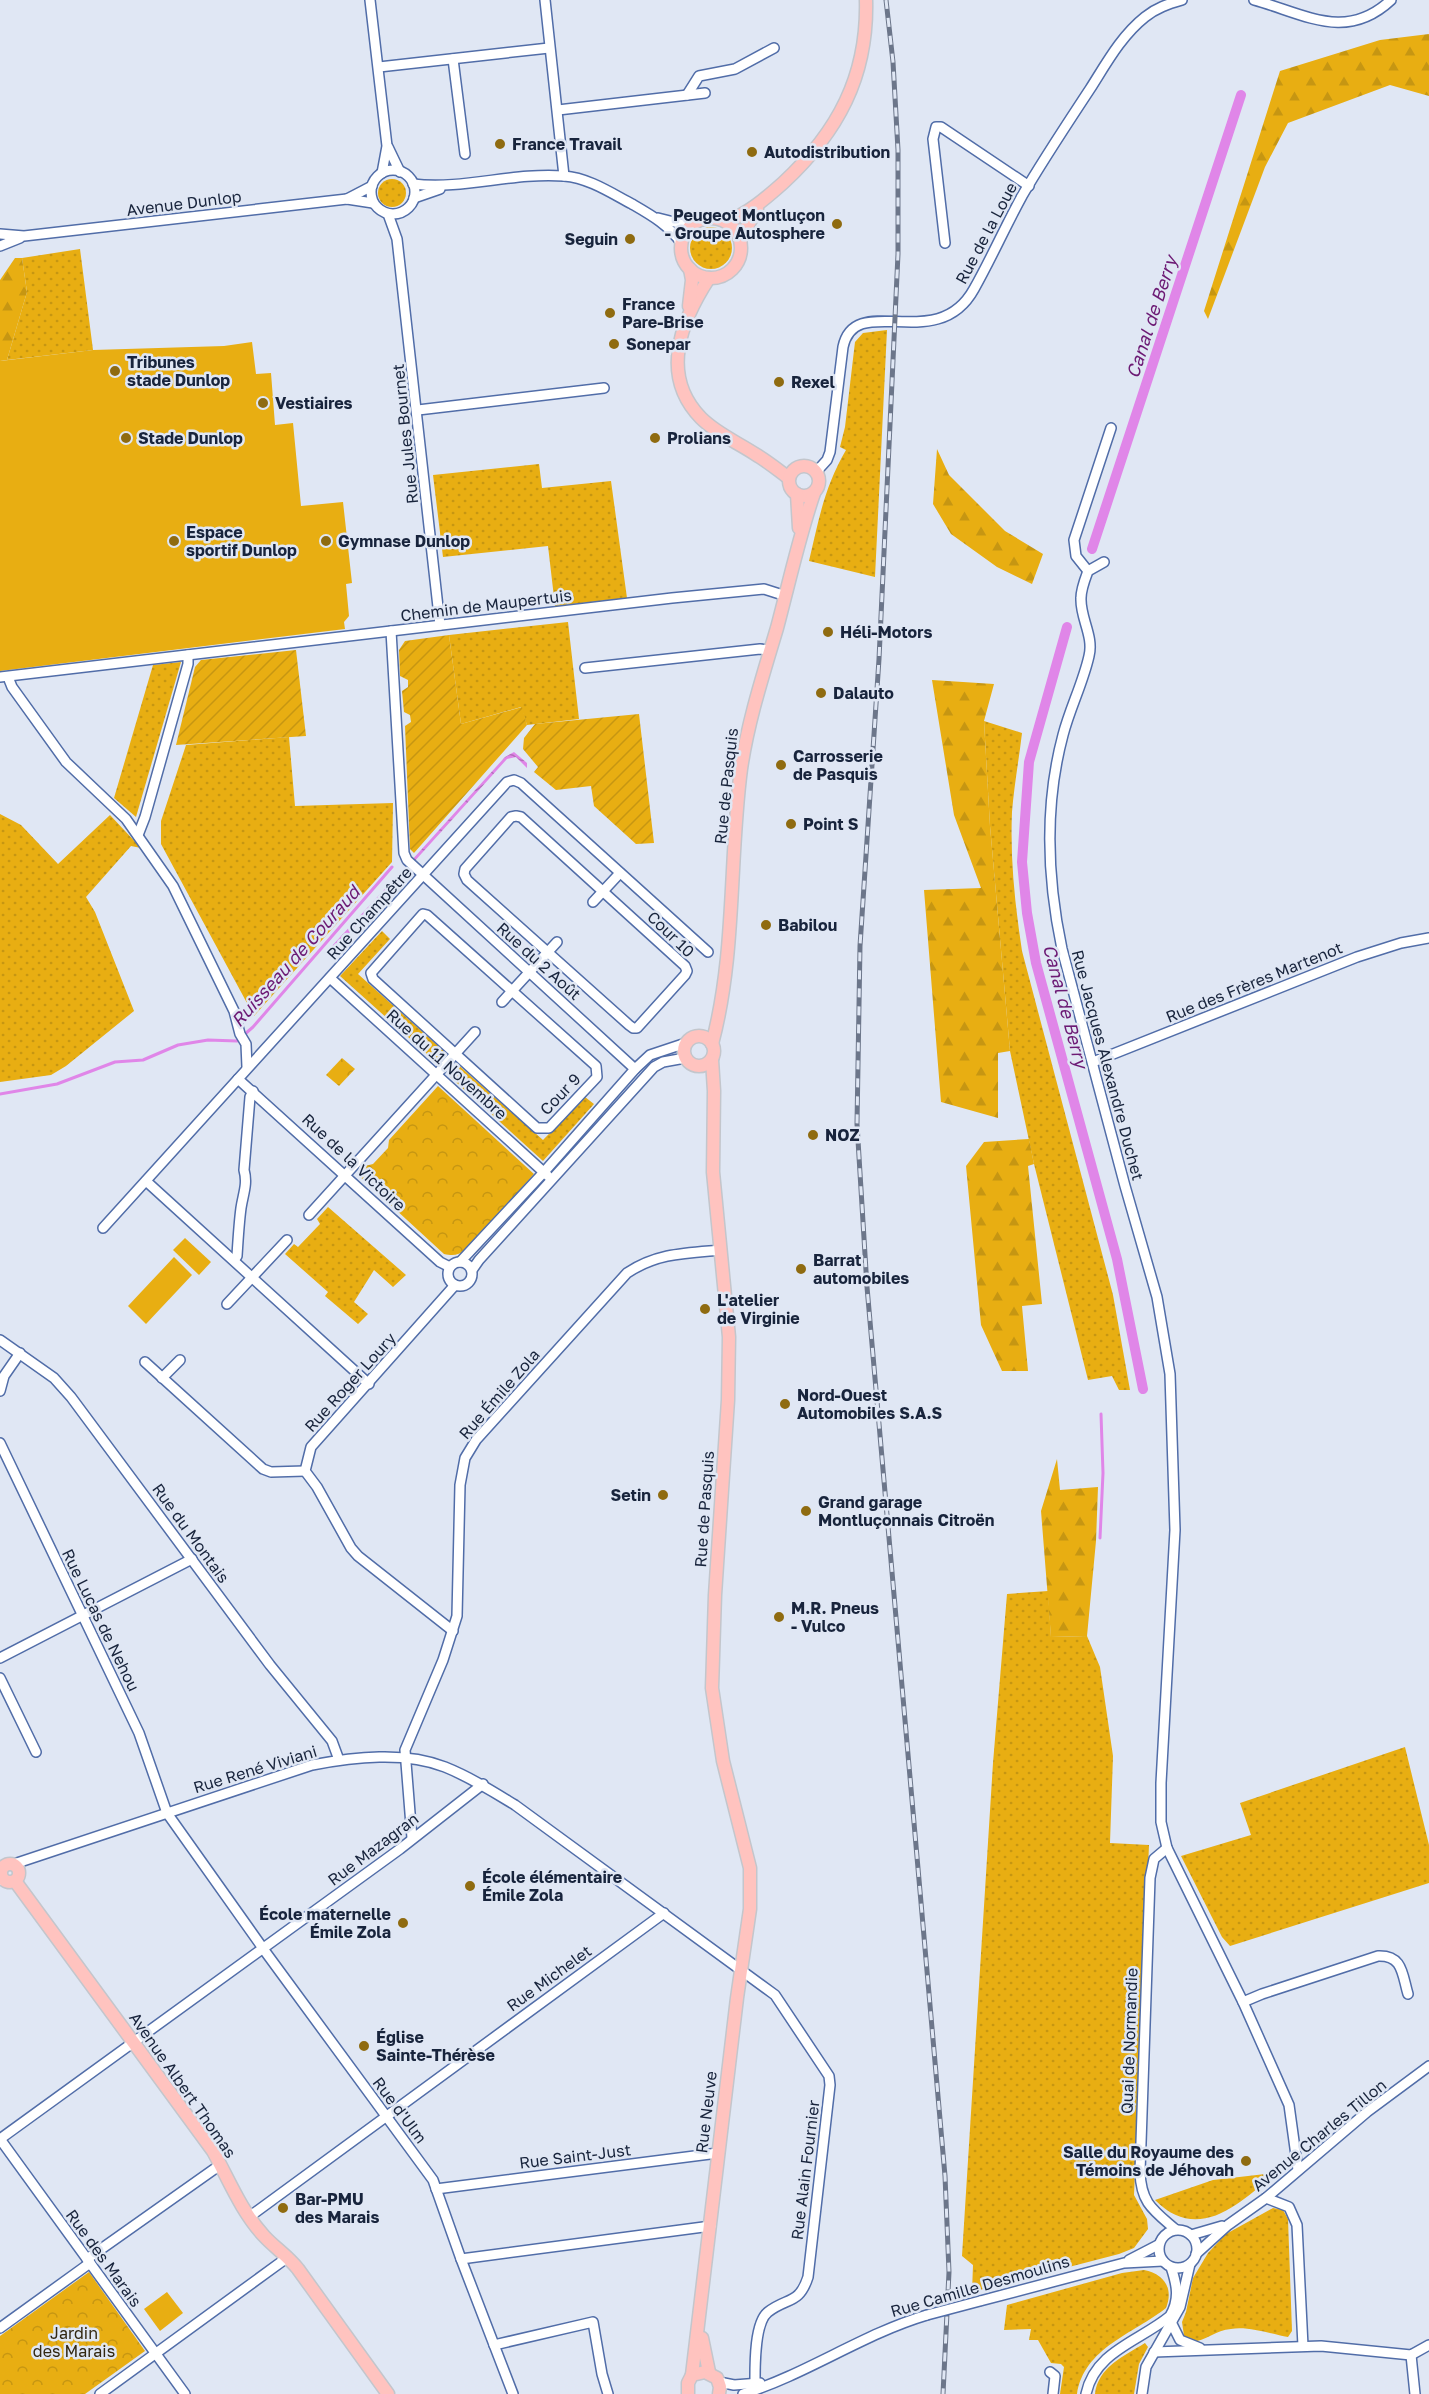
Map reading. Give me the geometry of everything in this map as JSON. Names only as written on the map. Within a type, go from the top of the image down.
[{"type":"main road","points":[[726,222],[743,216],[762,202],[818,149],[846,103],[858,71],[866,27],[866,0]]},
{"type":"main road","points":[[740,239],[762,202]]},
{"type":"main road","points":[[690,269],[702,277],[709,278],[718,277],[735,267],[741,248],[740,239],[732,227],[726,222],[711,219],[696,223],[689,228],[682,244],[683,258],[690,269],[692,280],[689,310],[678,349],[678,374],[685,395],[702,419],[726,437],[792,474]]},
{"type":"main road","points":[[689,310],[709,278]]},
{"type":"main road","points":[[808,466],[817,471],[819,485],[814,493],[805,496],[797,494],[790,487],[792,474],[808,466]]},
{"type":"main road","name":"Rue de Pasquis","points":[[712,1044],[721,1012],[729,946],[741,770],[755,701],[786,596],[800,534],[814,493]]},
{"type":"main road","name":"Rue de Pasquis","points":[[797,494],[800,534]]},
{"type":"main road","points":[[700,1036],[712,1044],[714,1052],[711,1060],[705,1065],[696,1066],[685,1058],[686,1043],[700,1036],[721,1012]]},
{"type":"main road","name":"Rue de Pasquis","points":[[711,1060],[714,1107],[713,1172],[729,1337],[728,1400],[715,1595],[712,1688],[723,1761],[750,1868],[750,1909]]},
{"type":"main road","name":"Rue de Pasquis","points":[[696,1066],[709,1088],[714,1107]]},
{"type":"main road","name":"Avenue Albert Thomas","points":[[6,1871],[213,2151],[238,2201],[249,2217],[265,2237],[288,2257],[388,2394]]},
{"type":"main road","name":"Rue Neuve","points":[[692,2375],[750,1909]]},
{"type":"main road","name":"Rue Neuve","points":[[700,2320],[703,2349],[709,2372]]},
{"type":"main road","points":[[687,2394],[688,2383],[692,2375],[701,2372],[709,2372],[719,2388]]},
{"type":"street","points":[[370,0],[387,146],[382,173],[372,186],[373,202],[382,212],[388,214],[402,212],[407,209],[414,198],[448,186]]},
{"type":"street","points":[[545,0],[564,176]]},
{"type":"street","name":"Rue de la Loue","points":[[817,471],[827,460],[830,452],[846,334],[861,323],[929,322],[946,317],[960,308],[974,291],[1029,186],[1116,50],[1129,33],[1154,10],[1182,0]]},
{"type":"street","points":[[1254,0],[1310,17],[1350,23],[1370,16],[1391,0]]},
{"type":"street","points":[[379,67],[549,48]]},
{"type":"street","points":[[687,95],[699,76],[728,72],[774,48]]},
{"type":"street","points":[[453,59],[465,154]]},
{"type":"street","points":[[558,110],[705,93]]},
{"type":"street","points":[[945,243],[933,139],[936,127],[941,127],[1029,186]]},
{"type":"street","points":[[387,146],[400,172],[412,184],[414,198]]},
{"type":"street","points":[[382,173],[400,172]]},
{"type":"street","points":[[412,184],[448,186],[564,176],[594,184],[656,218],[676,235],[682,244]]},
{"type":"street","name":"Avenue Dunlop","points":[[347,199],[372,186]]},
{"type":"street","name":"Avenue Dunlop","points":[[0,234],[24,236],[347,199],[373,202]]},
{"type":"street","name":"Rue Jules Bournet","points":[[397,239],[402,212]]},
{"type":"street","name":"Rue Jules Bournet","points":[[388,214],[397,239],[418,410],[440,626]]},
{"type":"street","points":[[656,218],[682,224],[696,223]]},
{"type":"street","name":"Avenue Dunlop","points":[[0,246],[24,236]]},
{"type":"street","points":[[418,410],[604,388]]},
{"type":"street","points":[[1104,562],[1088,571],[1076,556],[1074,540],[1111,428]]},
{"type":"street","name":"Rue Jacques Alexandre Duchet","points":[[1088,571],[1081,597],[1089,634],[1089,656],[1058,753],[1053,779],[1049,861],[1060,939],[1122,1176],[1157,1297],[1167,1347],[1172,1400],[1175,1530],[1160,1806],[1167,1848]]},
{"type":"street","name":"Chemin de Maupertuis","points":[[4,677],[764,589],[786,596]]},
{"type":"street","name":"Rue du 2 Août","points":[[391,631],[404,853],[407,860],[635,1069]]},
{"type":"street","points":[[585,668],[760,649],[770,650]]},
{"type":"street","points":[[138,835],[188,664],[188,655]]},
{"type":"street","points":[[4,677],[62,756],[126,819],[173,886],[234,1011],[243,1037],[247,1067]]},
{"type":"street","name":"Rue Champêtre","points":[[103,1228],[507,782],[514,780],[521,783],[620,873]]},
{"type":"street","name":"Cour 10","points":[[511,817],[521,817],[687,970],[638,1028],[633,1028],[548,952],[467,880],[464,874],[465,869],[511,817]]},
{"type":"street","points":[[592,902],[620,873],[708,952]]},
{"type":"street","name":"Cour 9","points":[[427,915],[512,991],[598,1071],[597,1077],[573,1105],[549,1128],[537,1128],[371,976],[371,973],[420,916],[427,915]]},
{"type":"street","name":"Rue des Frères Martenot","points":[[1093,1062],[1365,954],[1429,938]]},
{"type":"street","points":[[502,1002],[557,942]]},
{"type":"street","name":"Rue du 11 Novembre","points":[[330,978],[547,1176]]},
{"type":"street","points":[[309,1215],[475,1032]]},
{"type":"street","name":"Rue Roger Loury","points":[[305,1470],[311,1447],[455,1286],[467,1285],[472,1278],[472,1270],[479,1260],[635,1069],[650,1055],[686,1043]]},
{"type":"street","name":"Rue Roger Loury","points":[[450,1267],[460,1262],[654,1067],[663,1062],[685,1058]]},
{"type":"street","name":"Rue de la Victoire","points":[[238,1079],[440,1262],[450,1267]]},
{"type":"street","points":[[234,1260],[237,1256],[245,1195],[244,1170],[248,1118],[250,1097],[253,1091]]},
{"type":"street","points":[[146,1180],[369,1383]]},
{"type":"street","points":[[227,1304],[287,1240]]},
{"type":"street","name":"Rue Émile Zola","points":[[405,1758],[405,1750],[453,1631],[459,1602],[460,1485],[465,1458],[476,1440],[627,1273],[644,1262],[666,1255],[721,1250]]},
{"type":"street","points":[[460,1262],[468,1264],[472,1270]]},
{"type":"street","points":[[450,1267],[448,1276],[455,1286]]},
{"type":"street","name":"Rue du Montais","points":[[0,1340],[54,1378],[64,1388],[270,1665],[332,1741],[339,1760]]},
{"type":"street","points":[[0,1391],[4,1376],[20,1353]]},
{"type":"street","points":[[162,1378],[180,1360]]},
{"type":"street","points":[[145,1362],[263,1469],[271,1472],[305,1470],[351,1548],[453,1631]]},
{"type":"street","name":"Rue Lucas de Nehou","points":[[0,1443],[139,1733],[167,1814]]},
{"type":"street","points":[[0,1658],[192,1559]]},
{"type":"street","points":[[0,1678],[36,1752]]},
{"type":"street","points":[[405,1758],[412,1838]]},
{"type":"street","name":"Rue René Viviani","points":[[6,1871],[312,1765],[339,1760],[405,1758],[444,1766],[483,1785],[515,1805],[741,1969]]},
{"type":"street","name":"Rue Mazagran","points":[[0,2139],[400,1849],[483,1785]]},
{"type":"street","name":"Rue d'Ulm","points":[[167,1814],[262,1948],[433,2180],[460,2259],[513,2394]]},
{"type":"street","points":[[1167,1848],[1243,2002],[1289,2105],[1298,2170]]},
{"type":"street","name":"Quai de Normandie","points":[[1167,1848],[1154,1859],[1150,1876],[1140,2171],[1142,2194],[1158,2215],[1175,2229]]},
{"type":"street","name":"Rue Michelet","points":[[249,2217],[664,1913]]},
{"type":"street","points":[[1243,2002],[1378,1956],[1391,1956],[1397,1960],[1408,1994]]},
{"type":"street","name":"Rue Alain Fournier","points":[[741,1969],[775,1995],[829,2076],[830,2085],[808,2277],[804,2290],[795,2299],[768,2312],[762,2320],[755,2384]]},
{"type":"street","name":"Avenue Charles Tillon","points":[[1196,2254],[1228,2225],[1266,2198],[1367,2112],[1429,2066]]},
{"type":"street","name":"Rue des Marais","points":[[0,2139],[185,2394]]},
{"type":"street","name":"Rue Saint-Just","points":[[436,2190],[718,2153]]},
{"type":"street","points":[[0,2328],[220,2165]]},
{"type":"street","points":[[1266,2198],[1289,2207],[1297,2225],[1304,2346]]},
{"type":"street","points":[[1086,2394],[1094,2372],[1106,2358],[1170,2316],[1175,2308],[1177,2292],[1167,2264],[1160,2256],[1158,2215]]},
{"type":"street","name":"Avenue Charles Tillon","points":[[1191,2235],[1228,2225]]},
{"type":"street","points":[[460,2259],[711,2226]]},
{"type":"street","points":[[1142,2394],[1143,2376],[1154,2352],[1172,2324],[1184,2296],[1190,2264],[1196,2254],[1197,2244],[1184,2230],[1175,2229],[1160,2242]]},
{"type":"street","name":"Rue Camille Desmoulins","points":[[783,2379],[892,2327],[927,2315],[1124,2263],[1160,2242]]},
{"type":"street","points":[[100,2394],[288,2257]]},
{"type":"street","name":"Rue Camille Desmoulins","points":[[1124,2263],[1167,2264]]},
{"type":"street","points":[[1167,2264],[1178,2268],[1190,2264]]},
{"type":"street","points":[[494,2344],[593,2322],[608,2394]]},
{"type":"street","points":[[1172,2324],[1180,2340],[1203,2350]]},
{"type":"street","points":[[1154,2352],[1337,2346],[1411,2355],[1429,2345]]},
{"type":"street","points":[[1411,2355],[1415,2394]]},
{"type":"street","points":[[1050,2372],[1055,2376],[1053,2394]]},
{"type":"street","points":[[719,2388],[783,2379]]},
{"type":"street","points":[[742,2394],[783,2379]]},
{"type":"green space","points":[[1429,34],[1429,96],[1390,85],[1288,123],[1265,167],[1208,319],[1204,311],[1280,71],[1380,40]]},
{"type":"green space","points":[[392,179],[402,183],[406,193],[402,203],[392,207],[382,203],[378,193],[382,183]]},
{"type":"green space","points":[[711,227],[719,228],[726,233],[731,240],[731,256],[726,263],[719,268],[711,269],[703,268],[696,263],[691,256],[690,248],[691,240],[696,233],[703,228]]},
{"type":"green space","points":[[80,249],[93,350],[7,360],[27,292],[22,258]]},
{"type":"green space","points":[[15,258],[22,258],[27,292],[7,360],[0,361],[0,280]]},
{"type":"green space","points":[[887,330],[875,577],[809,561],[827,491],[846,450],[840,447],[845,427],[855,342],[863,333]]},
{"type":"green space","name":"Espace sportif Dunlop","points":[[252,342],[256,374],[271,373],[275,425],[293,423],[301,506],[343,502],[352,583],[346,584],[349,616],[344,622],[345,629],[0,671],[0,361],[93,350],[224,346]]},
{"type":"green space","points":[[937,449],[949,475],[1005,531],[1043,554],[1032,584],[997,567],[951,534],[933,504]]},
{"type":"green space","points":[[539,464],[542,488],[611,481],[627,598],[555,606],[548,546],[443,557],[433,475]]},
{"type":"green space","points":[[568,622],[579,719],[527,725],[521,707],[461,724],[449,635]]},
{"type":"green space","points":[[449,635],[461,724],[522,707],[527,725],[414,853],[410,849],[405,726],[411,722],[410,715],[404,712],[402,691],[408,687],[408,680],[400,676],[399,650],[405,641]]},
{"type":"green space","points":[[296,650],[306,736],[176,745],[195,667],[201,660]]},
{"type":"green space","points":[[181,662],[136,817],[114,798],[153,665]]},
{"type":"green space","points":[[932,680],[994,684],[984,721],[990,826],[1010,1051],[998,1053],[998,1118],[941,1102],[924,890],[981,888],[954,815]]},
{"type":"green space","points":[[639,714],[654,843],[636,844],[594,806],[591,786],[556,790],[534,772],[538,767],[523,749],[524,738],[535,724]]},
{"type":"green space","points":[[984,721],[1022,733],[1013,802],[1012,847],[1022,951],[1113,1295],[1130,1390],[1119,1390],[1112,1376],[1088,1380],[1034,1164],[1010,1051],[990,826]]},
{"type":"green space","points":[[289,737],[295,806],[393,803],[392,862],[254,1016],[161,844],[161,821],[186,745]]},
{"type":"green space","points":[[0,814],[21,825],[58,864],[110,815],[141,848],[131,846],[86,897],[95,912],[134,1011],[66,1066],[51,1075],[0,1082]]},
{"type":"green space","points":[[382,931],[390,939],[358,974],[446,1053],[437,1063],[340,976]]},
{"type":"green space","points":[[342,1058],[355,1069],[339,1086],[326,1075]]},
{"type":"green space","points":[[456,1063],[543,1140],[585,1097],[594,1104],[543,1161],[447,1074]]},
{"type":"green space","points":[[438,1086],[534,1174],[466,1250],[453,1255],[444,1254],[357,1174],[365,1166],[373,1164],[388,1148],[389,1140]]},
{"type":"green space","points":[[1029,1139],[1034,1164],[1028,1166],[1042,1304],[1022,1306],[1028,1371],[1002,1371],[981,1325],[966,1166],[984,1142]]},
{"type":"green space","points":[[328,1207],[406,1275],[393,1287],[374,1270],[354,1302],[368,1314],[358,1324],[325,1296],[328,1292],[285,1254],[294,1244],[298,1247],[320,1224],[317,1219]]},
{"type":"green space","points":[[185,1238],[211,1262],[199,1275],[173,1250]]},
{"type":"green space","points":[[174,1257],[192,1275],[146,1324],[128,1306]]},
{"type":"green space","points":[[1057,1459],[1060,1490],[1098,1487],[1096,1541],[1087,1636],[1051,1637],[1041,1511]]},
{"type":"green space","points":[[1048,1591],[1051,1637],[1087,1636],[1100,1667],[1113,1756],[1110,1843],[1149,1845],[1134,2195],[1147,2219],[1148,2229],[1134,2248],[1119,2254],[972,2292],[973,2265],[962,2256],[993,1763],[1007,1594]]},
{"type":"green space","points":[[1405,1747],[1429,1845],[1429,1883],[1230,1946],[1222,1937],[1181,1856],[1251,1835],[1240,1803]]},
{"type":"green space","points":[[1275,2173],[1233,2206],[1203,2219],[1187,2219],[1171,2213],[1155,2200],[1213,2180]]},
{"type":"green space","points":[[1273,2208],[1283,2210],[1288,2219],[1292,2331],[1288,2337],[1238,2328],[1221,2331],[1191,2342],[1184,2336],[1182,2322],[1193,2278],[1208,2253],[1226,2234]]},
{"type":"green space","points":[[1144,2270],[1157,2275],[1168,2288],[1166,2308],[1100,2353],[1081,2378],[1077,2394],[1060,2394],[1064,2367],[1061,2364],[1051,2363],[1038,2340],[1029,2340],[1031,2329],[1004,2330],[1007,2305],[1122,2273]]},
{"type":"green space","name":"Jardin des Marais","points":[[89,2272],[145,2351],[85,2394],[0,2394],[0,2336]]},
{"type":"green space","points":[[167,2292],[183,2313],[160,2331],[144,2309]]},
{"type":"green space","points":[[1145,2343],[1148,2347],[1139,2364],[1134,2394],[1095,2394],[1101,2376],[1107,2369]]},
{"type":"water","points":[[514,752],[527,763],[527,768],[516,757],[507,759],[413,863],[411,861],[505,757]]},
{"type":"water","points":[[407,865],[409,867],[333,951],[330,948]]},
{"type":"waterway","name":"Canal de Berry","points":[[1092,549],[1241,95]]},
{"type":"waterway","name":"Canal de Berry","points":[[1067,627],[1029,762],[1022,862],[1027,913],[1036,963],[1117,1259],[1143,1389]]},
{"type":"waterway","name":"Ruisseau de Couraud","points":[[0,1094],[57,1084],[115,1062],[143,1060],[178,1045],[208,1040],[237,1041],[253,1027],[392,867]]},
{"type":"waterway","points":[[1100,1538],[1103,1473],[1101,1414]]},
{"type":"railway","points":[[886,0],[893,62],[898,150],[898,254],[879,659],[860,946],[857,1124],[867,1287],[945,2176],[949,2272],[943,2394]]},
{"type":"place","name":"France Travail","points":[[500,144]]},
{"type":"place","name":"Autodistribution","points":[[752,152]]},
{"type":"place","name":"Peugeot Montluçon - Groupe Autosphere","points":[[837,224]]},
{"type":"place","name":"Seguin","points":[[630,239]]},
{"type":"place","name":"France Pare-Brise","points":[[610,313]]},
{"type":"place","name":"Sonepar","points":[[614,344]]},
{"type":"place","name":"Tribunes stade Dunlop","points":[[115,371]]},
{"type":"place","name":"Rexel","points":[[779,382]]},
{"type":"place","name":"Vestiaires","points":[[263,403]]},
{"type":"place","name":"Stade Dunlop","points":[[126,438]]},
{"type":"place","name":"Prolians","points":[[655,438]]},
{"type":"place","name":"Espace sportif Dunlop","points":[[174,541]]},
{"type":"place","name":"Gymnase Dunlop","points":[[326,541]]},
{"type":"place","name":"Héli-Motors","points":[[828,632]]},
{"type":"place","name":"Dalauto","points":[[821,693]]},
{"type":"place","name":"Carrosserie de Pasquis","points":[[781,765]]},
{"type":"place","name":"Point S","points":[[791,824]]},
{"type":"place","name":"Babilou","points":[[766,925]]},
{"type":"place","name":"NOZ","points":[[813,1135]]},
{"type":"place","name":"Barrat automobiles","points":[[801,1269]]},
{"type":"place","name":"L'atelier de Virginie","points":[[705,1309]]},
{"type":"place","name":"Nord-Ouest Automobiles S.A.S","points":[[785,1404]]},
{"type":"place","name":"Setin","points":[[663,1495]]},
{"type":"place","name":"Grand garage Montluçonnais Citroën","points":[[806,1511]]},
{"type":"place","name":"M.R. Pneus - Vulco","points":[[779,1617]]},
{"type":"place","name":"École élémentaire Émile Zola","points":[[470,1886]]},
{"type":"place","name":"École maternelle Émile Zola","points":[[403,1923]]},
{"type":"place","name":"Église Sainte-Thérèse","points":[[364,2046]]},
{"type":"place","name":"Salle du Royaume des Témoins de Jéhovah","points":[[1246,2161]]},
{"type":"place","name":"Bar-PMU des Marais","points":[[283,2208]]}]
